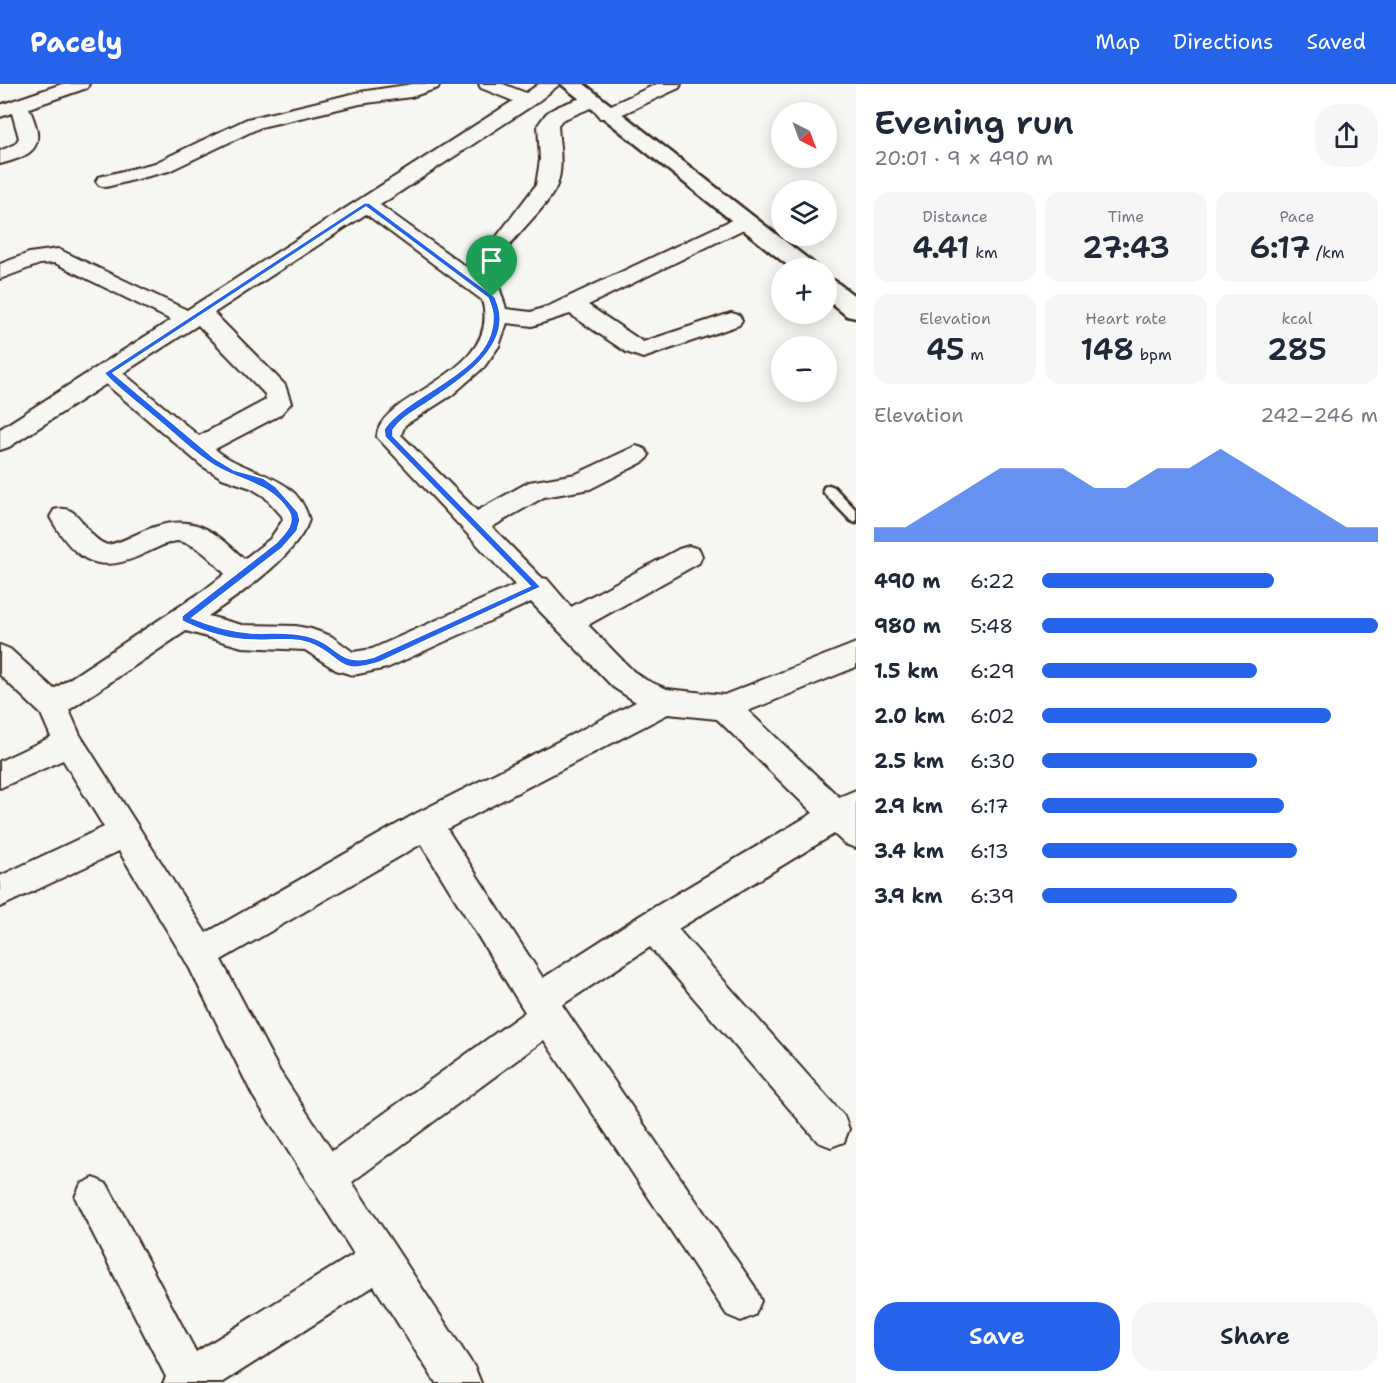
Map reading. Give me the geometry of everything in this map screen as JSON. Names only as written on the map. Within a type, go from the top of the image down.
[{"type":"main road","points":[[571,84],[792,258]]},
{"type":"main road","points":[[837,295],[856,310]]},
{"type":"street","points":[[0,158],[19,150],[29,142],[31,136],[9,108],[52,88],[80,84]]},
{"type":"street","points":[[106,181],[162,167],[254,123],[360,98],[411,91],[431,84]]},
{"type":"street","points":[[488,84],[524,101],[550,121]]},
{"type":"street","points":[[0,441],[551,84]]},
{"type":"street","points":[[672,84],[599,107],[561,112],[550,121],[548,125],[549,179],[540,197],[491,261],[485,276],[494,306],[494,334],[478,360],[444,387],[396,419],[388,429],[389,437],[537,587],[623,679],[636,689],[665,701],[725,707],[856,655]]},
{"type":"street","points":[[366,204],[494,306],[531,319],[571,304],[745,221]]},
{"type":"street","points":[[0,272],[37,258],[58,256],[195,316],[278,391],[279,403],[271,409],[197,448]]},
{"type":"street","points":[[571,304],[642,350],[731,320]]},
{"type":"street","points":[[52,706],[185,619],[279,546],[292,531],[296,520],[294,512],[273,489],[260,481],[231,472],[211,460],[108,373]]},
{"type":"street","points":[[475,524],[538,489],[581,482],[636,455]]},
{"type":"street","points":[[63,517],[98,554],[107,555],[121,551],[171,531],[186,531],[198,535],[243,574]]},
{"type":"street","points":[[569,622],[689,556]]},
{"type":"street","points":[[185,619],[225,633],[252,637],[294,636],[313,641],[348,663],[358,665],[377,660],[537,587]]},
{"type":"street","points":[[0,657],[52,706],[69,743],[200,954],[266,1083],[460,1383]]},
{"type":"street","points":[[200,954],[426,824],[665,701]]},
{"type":"street","points":[[327,1177],[652,926],[849,818],[725,707]]},
{"type":"street","points":[[0,775],[69,743]]},
{"type":"street","points":[[426,824],[543,1009],[741,1300]]},
{"type":"street","points":[[0,892],[124,833]]},
{"type":"street","points":[[652,926],[831,1129]]},
{"type":"street","points":[[94,1197],[186,1382],[381,1259]]},
{"type":"lane","points":[[829,490],[856,518]]},
{"type":"route","points":[[366,204],[492,297],[497,315],[494,334],[478,360],[410,412],[396,419],[388,429],[389,437],[537,587],[377,660],[358,665],[348,663],[313,641],[294,636],[252,637],[225,633],[185,619],[279,546],[292,531],[296,520],[294,512],[273,489],[260,481],[231,472],[211,460],[108,373],[366,204]]}]
